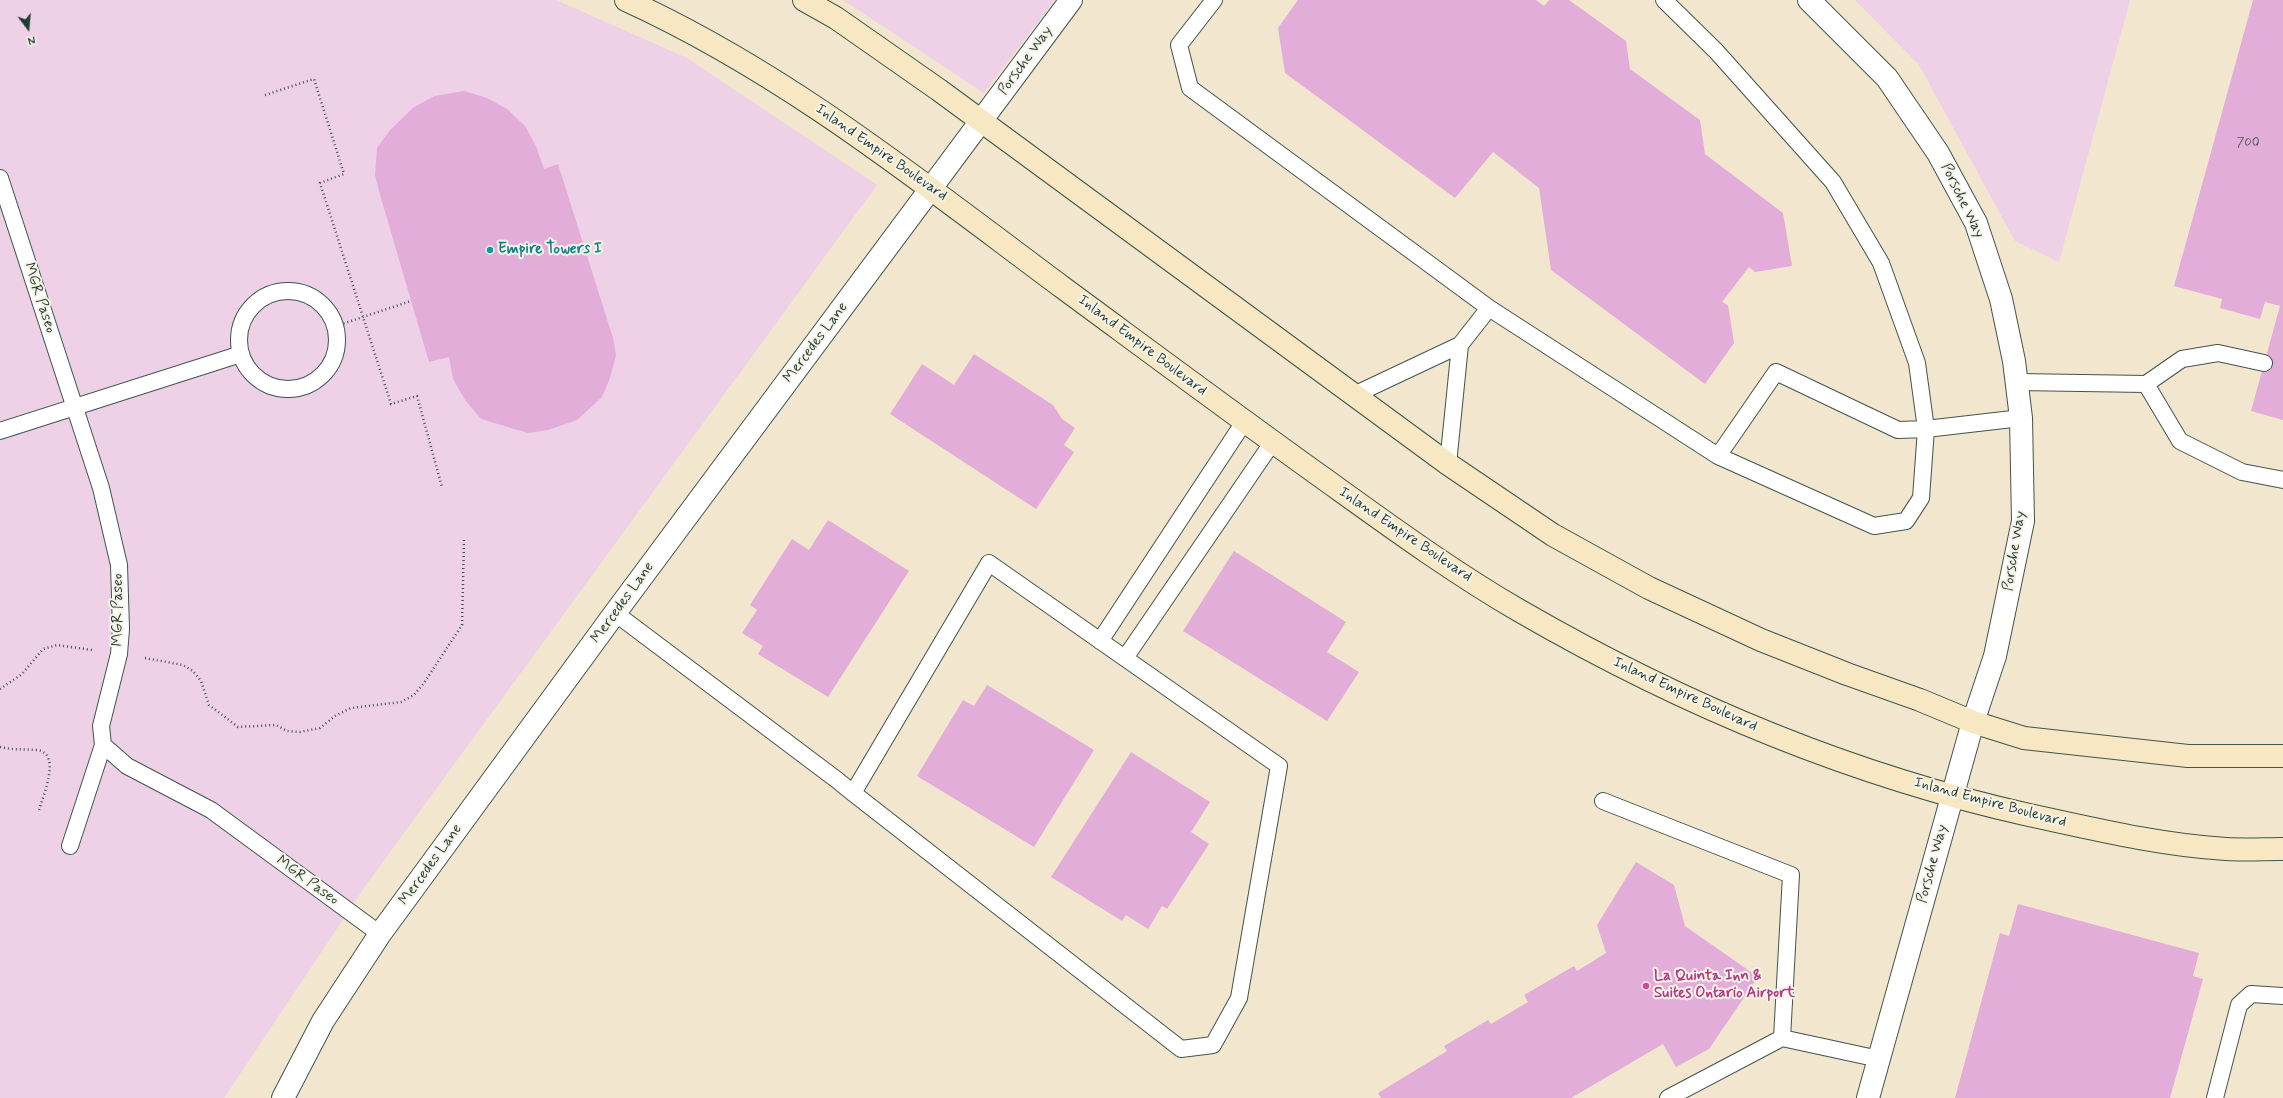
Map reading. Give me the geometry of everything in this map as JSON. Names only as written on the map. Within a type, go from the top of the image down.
[{"type":"main road","name":"Inland Empire Boulevard","points":[[626,0],[762,71],[932,187],[994,236],[1272,443],[1409,540],[1511,605],[1648,681],[1776,738],[1952,796],[2092,829],[2158,840],[2226,849],[2283,849]]},
{"type":"main road","points":[[804,0],[836,18],[981,121],[1448,464],[1553,535],[1649,588],[1761,640],[1973,722],[2024,738],[2188,756],[2283,756]]},
{"type":"street","name":"Porsche Way","points":[[981,121],[1071,0]]},
{"type":"street","name":"Porsche Way","points":[[1809,0],[1887,78],[1944,164],[1976,223],[2001,299],[2017,382],[2021,418],[2023,521],[1995,656],[1973,722],[1868,1098]]},
{"type":"street","name":"Mercedes Lane","points":[[283,1098],[323,1021],[380,934],[615,613],[981,121]]},
{"type":"lane","points":[[1214,0],[1179,46],[1190,88],[1489,308],[1718,456],[1874,526],[1906,520],[1921,498],[1926,430],[1917,363],[1881,263],[1833,182],[1716,51],[1664,0]]},
{"type":"lane","name":"MGR Paseo","points":[[0,178],[101,488],[119,565],[121,629],[119,648],[101,726],[103,745],[128,766],[211,810],[380,934]]},
{"type":"lane","points":[[290,290],[305,294],[319,301],[329,312],[336,326],[338,343],[334,359],[324,374],[310,383],[294,388],[277,388],[261,381],[249,369],[241,354],[240,331],[249,310],[261,299],[274,292],[290,290]]},
{"type":"lane","points":[[1354,396],[1460,345],[1489,308]]},
{"type":"lane","points":[[1448,464],[1460,345]]},
{"type":"lane","points":[[2017,382],[2146,384],[2182,358],[2218,352],[2264,363]]},
{"type":"lane","points":[[0,431],[241,354]]},
{"type":"lane","points":[[1718,456],[1776,372],[1898,430],[1926,430],[2021,418]]},
{"type":"lane","points":[[2146,384],[2180,441],[2242,472],[2283,480]]},
{"type":"lane","points":[[1100,641],[1244,422]]},
{"type":"lane","points":[[1125,658],[1272,443]]},
{"type":"lane","points":[[615,613],[853,793],[1181,1049],[1213,1045],[1239,998],[1279,766],[989,563],[853,793]]},
{"type":"lane","points":[[70,846],[103,745]]},
{"type":"lane","points":[[1602,801],[1791,875],[1782,1038]]},
{"type":"lane","points":[[2215,1098],[2239,1004],[2251,994],[2283,996]]},
{"type":"lane","points":[[1668,1098],[1782,1038],[1879,1059]]},
{"type":"path","points":[[264,95],[314,79],[344,174],[320,182],[391,404],[417,396],[442,487]]},
{"type":"path","points":[[336,326],[411,301]]},
{"type":"path","points":[[142,658],[183,665],[193,671],[201,681],[209,705],[238,727],[276,725],[287,731],[300,732],[320,728],[335,716],[351,708],[401,702],[414,695],[424,683],[462,625],[464,540]]},
{"type":"path","points":[[0,689],[22,674],[43,649],[57,645],[93,650]]},
{"type":"path","points":[[0,747],[38,750],[44,753],[49,760],[50,769],[39,810]]},
{"type":"shaded area","points":[[0,0],[556,0],[687,58],[877,185],[366,885],[224,1098],[0,1098]]},
{"type":"shaded area","points":[[843,0],[1055,0],[984,93]]},
{"type":"shaded area","points":[[1855,0],[2130,0],[2059,262],[2015,241],[1919,65]]},
{"type":"building","points":[[1298,0],[1536,0],[1544,6],[1549,0],[1569,0],[1626,41],[1630,69],[1700,120],[1705,154],[1783,213],[1792,266],[1755,272],[1749,267],[1722,302],[1728,305],[1734,343],[1705,384],[1551,270],[1539,188],[1493,152],[1455,198],[1285,73],[1278,28]]},
{"type":"building","points":[[2253,0],[2283,0],[2283,420],[2251,411],[2280,306],[2265,302],[2260,319],[2220,308],[2222,299],[2174,286]]},
{"type":"building","name":"Empire Towers I","points":[[464,91],[487,98],[507,109],[525,126],[536,146],[544,169],[558,164],[613,338],[616,355],[610,378],[602,397],[577,420],[548,430],[528,433],[481,419],[465,400],[453,379],[449,357],[429,362],[375,175],[377,148],[390,130],[414,107],[435,96]]},
{"type":"building","points":[[974,354],[1053,405],[1062,419],[1075,428],[1064,445],[1074,452],[1036,509],[890,414],[922,364],[954,385]]},
{"type":"building","points":[[828,520],[909,571],[828,697],[758,654],[763,646],[742,633],[757,610],[750,605],[792,539],[809,550]]},
{"type":"building","points":[[1234,551],[1346,622],[1327,652],[1359,672],[1327,721],[1183,631]]},
{"type":"building","points":[[987,685],[1094,750],[1034,847],[917,776],[963,700],[974,706]]},
{"type":"building","points":[[1131,752],[1210,802],[1191,832],[1209,844],[1167,909],[1162,906],[1148,929],[1126,915],[1122,921],[1051,877]]},
{"type":"building","name":"La Quinta Inn & Suites Ontario Airport","points":[[1636,862],[1674,885],[1685,926],[1758,977],[1709,1049],[1676,1067],[1663,1044],[1571,1098],[1381,1098],[1378,1093],[1447,1051],[1444,1046],[1488,1020],[1491,1024],[1528,1002],[1524,995],[1574,966],[1577,971],[1606,953],[1597,925]]},
{"type":"building","points":[[2018,904],[2199,953],[2193,976],[2203,979],[2170,1098],[1955,1098],[2000,933],[2009,936]]},
{"type":"place","name":"Empire Towers I","points":[[490,250]]},
{"type":"place","name":"La Quinta Inn & Suites Ontario Airport","points":[[1646,986]]}]
